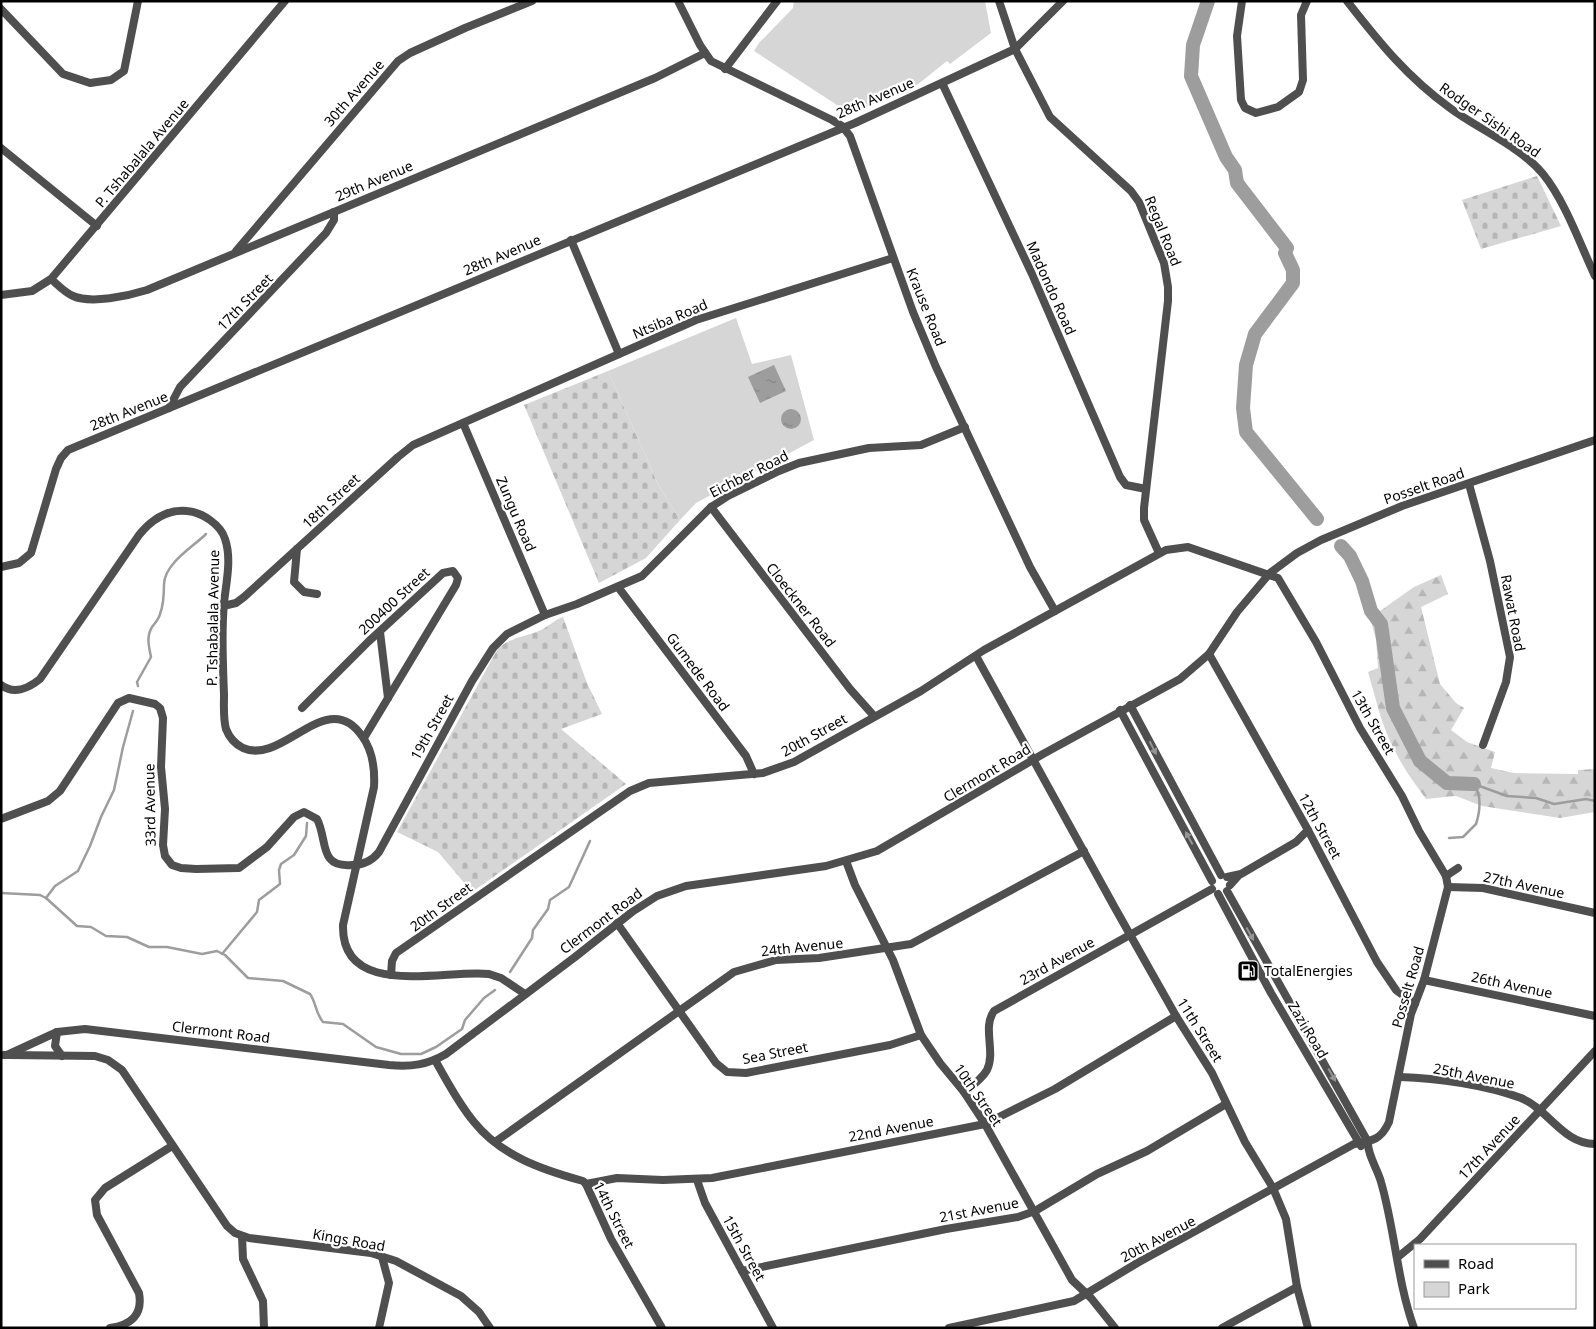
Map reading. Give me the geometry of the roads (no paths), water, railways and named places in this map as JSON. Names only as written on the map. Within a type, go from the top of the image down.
[{"type":"street","points":[[1,9],[63,74],[90,83],[111,80],[124,72],[138,1]]},
{"type":"street","name":"P. Tshabalala Avenue","points":[[1,295],[32,291],[51,279],[98,226],[284,1]]},
{"type":"street","name":"30th Avenue","points":[[235,253],[398,61],[410,53],[465,28],[532,1]]},
{"type":"street","points":[[678,1],[705,53],[712,61],[842,126]]},
{"type":"street","points":[[725,69],[777,1]]},
{"type":"street","name":"Regal Road","points":[[999,1],[1015,49],[1050,117],[1136,196],[1164,263],[1168,301],[1144,520],[1159,553]]},
{"type":"street","name":"28th Avenue","points":[[1,567],[19,563],[30,553],[56,469],[65,452],[855,122],[942,83],[1015,49],[1063,1]]},
{"type":"street","points":[[1242,1],[1237,36],[1241,100],[1246,108],[1256,113],[1278,107],[1299,92],[1303,80],[1300,15],[1307,1]]},
{"type":"street","name":"Rodger Sishi Road","points":[[1347,1],[1406,73],[1451,109],[1531,161],[1543,174],[1560,202],[1595,276]]},
{"type":"street","name":"29th Avenue","points":[[51,279],[75,297],[123,297],[147,290],[663,75],[705,53]]},
{"type":"street","name":"Madondo Road","points":[[942,83],[1032,274],[1120,477],[1126,485],[1146,489]]},
{"type":"street","name":"Krause Road","points":[[842,126],[854,144],[893,258],[928,348],[1030,566],[1055,610]]},
{"type":"street","points":[[1,148],[98,226]]},
{"type":"street","name":"17th Street","points":[[169,408],[180,387],[326,233],[334,220],[334,212]]},
{"type":"street","points":[[572,240],[620,354]]},
{"type":"street","name":"Ntsiba Road","points":[[463,423],[726,309],[893,258]]},
{"type":"street","name":"18th Street","points":[[224,606],[239,601],[402,453],[423,440],[463,423]]},
{"type":"street","name":"Zungu Road","points":[[463,423],[545,615]]},
{"type":"street","name":"Eichber Road","points":[[545,615],[618,587],[649,571],[711,507],[738,490],[799,463],[869,448],[921,445],[965,427]]},
{"type":"street","name":"Posselt Road","points":[[1270,573],[1297,553],[1340,531],[1595,440]]},
{"type":"street","name":"Rawat Road","points":[[1469,484],[1490,561],[1510,657],[1506,682],[1483,745]]},
{"type":"street","name":"Cloeckner Road","points":[[711,507],[850,689],[874,716]]},
{"type":"street","name":"P. Tshabalala Avenue","points":[[1,685],[13,690],[24,689],[40,679],[139,535],[150,524],[168,512],[178,510],[200,514],[211,521],[225,538],[228,554],[224,606],[225,721],[226,730],[238,745],[253,751],[262,752],[275,747],[312,724],[328,720],[350,724],[364,738]]},
{"type":"street","name":"20th Street","points":[[391,976],[392,961],[396,954],[630,791],[649,783],[771,771],[794,762],[913,696],[984,650],[1055,610],[1159,553],[1176,547],[1188,547],[1270,573]]},
{"type":"street","points":[[297,549],[294,582],[304,592],[317,594]]},
{"type":"street","name":"200400 Street","points":[[302,708],[443,573],[452,571],[456,574],[456,585],[364,738]]},
{"type":"street","name":"Clermont Road","points":[[4,1055],[57,1032],[85,1029],[403,1067],[421,1065],[435,1060],[648,900],[676,888],[846,861],[893,843],[1120,710],[1180,679],[1209,654],[1236,612],[1270,573]]},
{"type":"street","name":"13th Street","points":[[1270,573],[1278,578],[1316,642],[1360,728],[1402,796],[1419,831],[1446,876],[1448,887]]},
{"type":"street","name":"Gumede Road","points":[[618,587],[746,756],[754,774]]},
{"type":"street","name":"19th Street","points":[[357,865],[372,860],[380,852],[432,752],[493,648],[507,634],[545,615]]},
{"type":"street","points":[[380,632],[388,698]]},
{"type":"street","name":"12th Street","points":[[1209,654],[1308,830],[1377,962],[1396,990],[1415,1004]]},
{"type":"street","name":"11th Street","points":[[976,656],[1129,933],[1176,1016],[1212,1073],[1245,1142],[1273,1188],[1286,1219],[1297,1286],[1308,1328]]},
{"type":"street","name":"33rd Avenue","points":[[1,819],[55,796],[66,784],[118,703],[129,698],[155,704],[160,708],[164,718],[161,767],[165,809],[163,845],[168,862],[181,868],[218,870],[239,868],[267,847],[294,817],[304,812],[317,819],[327,853],[332,862],[340,866],[357,865]]},
{"type":"street","name":"Zazi Road","points":[[1130,705],[1368,1145],[1382,1187],[1398,1257],[1402,1289],[1414,1328]]},
{"type":"street","name":"Zazi Road","points":[[1120,710],[1271,993],[1318,1069],[1358,1143]]},
{"type":"street","points":[[364,738],[371,755],[374,778],[343,925],[344,941],[351,955],[360,965],[378,974],[391,976],[489,974],[501,978],[525,994]]},
{"type":"street","points":[[1214,888],[1296,842],[1308,830]]},
{"type":"street","name":"24th Avenue","points":[[495,1142],[741,968],[776,960],[818,958],[904,946],[919,941],[1084,850]]},
{"type":"street","name":"10th Street","points":[[846,861],[855,885],[887,948],[921,1035],[940,1063],[964,1092],[985,1124],[1072,1280],[1115,1328]]},
{"type":"street","points":[[1446,876],[1458,868]]},
{"type":"street","points":[[1214,888],[1226,882]]},
{"type":"street","name":"Posselt Road","points":[[1368,1145],[1380,1137],[1387,1127],[1400,1077],[1415,1004],[1424,980],[1448,887]]},
{"type":"street","name":"27th Avenue","points":[[1448,887],[1483,888],[1595,913]]},
{"type":"street","name":"23rd Avenue","points":[[964,1092],[987,1069],[989,1060],[989,1022],[994,1011],[1129,933],[1214,888]]},
{"type":"street","name":"Sea Street","points":[[617,923],[716,1063],[727,1072],[736,1074],[890,1045],[921,1035]]},
{"type":"street","name":"26th Avenue","points":[[1424,980],[1595,1016]]},
{"type":"street","name":"22nd Avenue","points":[[586,1184],[617,1178],[697,1180],[985,1124],[1055,1089],[1176,1016]]},
{"type":"street","points":[[57,1032],[55,1046],[62,1056]]},
{"type":"street","name":"17th Avenue","points":[[1415,1244],[1595,1050]]},
{"type":"street","name":"Clermont Road","points":[[4,1055],[100,1057],[117,1065],[227,1226],[242,1236]]},
{"type":"street","name":"14th Street","points":[[435,1060],[474,1123],[495,1142],[536,1166],[583,1181],[586,1184],[611,1238],[662,1328]]},
{"type":"street","name":"25th Avenue","points":[[1400,1077],[1468,1085],[1521,1098],[1532,1104],[1578,1141],[1595,1144]]},
{"type":"street","name":"21st Avenue","points":[[742,1271],[946,1229],[1018,1217],[1035,1211],[1097,1174],[1147,1151],[1226,1104]]},
{"type":"street","name":"20th Avenue","points":[[949,1328],[982,1325],[1066,1305],[1139,1262],[1197,1232],[1273,1188],[1358,1143],[1368,1145]]},
{"type":"street","points":[[110,1328],[128,1326],[136,1318],[140,1310],[139,1293],[96,1215],[95,1200],[105,1188],[172,1146]]},
{"type":"street","name":"15th Street","points":[[697,1180],[705,1203],[773,1328]]},
{"type":"street","points":[[242,1236],[243,1259],[263,1301],[264,1328]]},
{"type":"street","name":"Kings Road","points":[[242,1236],[382,1256],[413,1270],[461,1296],[479,1312],[490,1328]]},
{"type":"street","name":"17th Avenue","points":[[1398,1257],[1414,1245]]},
{"type":"street","points":[[379,1328],[389,1282],[382,1256]]},
{"type":"street","points":[[1222,1328],[1297,1286]]},
{"type":"water","points":[[774,365],[786,391],[760,403],[748,377]]},
{"type":"water","points":[[787,409],[795,409],[801,415],[801,423],[795,429],[787,429],[781,423],[781,415]]},
{"type":"waterway","points":[[1208,1],[1193,45],[1191,76],[1226,157],[1235,170],[1237,183],[1287,248],[1285,253],[1293,270],[1293,283],[1255,334],[1246,365],[1243,408],[1246,432],[1317,519]]},
{"type":"waterway","points":[[138,686],[137,682],[151,657],[148,642],[149,634],[159,618],[164,584],[169,569],[180,556],[206,534]]},
{"type":"waterway","points":[[1341,546],[1350,556],[1362,581],[1371,611],[1381,624],[1393,708],[1420,761],[1447,783],[1474,784]]},
{"type":"waterway","points":[[46,898],[55,886],[78,871],[90,846],[114,790],[133,711]]},
{"type":"waterway","points":[[1474,784],[1507,796],[1536,798],[1554,804],[1586,799],[1595,801]]},
{"type":"waterway","points":[[1449,838],[1463,837],[1476,824],[1480,804],[1477,789],[1474,785]]},
{"type":"waterway","points":[[222,954],[257,912],[259,900],[280,884],[279,870],[281,864],[294,855],[306,836],[307,823]]},
{"type":"waterway","points":[[510,972],[532,938],[533,930],[548,909],[550,900],[569,887],[590,841]]},
{"type":"waterway","points":[[1,893],[40,895],[46,898],[77,926],[91,927],[106,936],[127,937],[149,947],[167,947],[202,954],[217,951],[225,955],[248,978],[283,981],[310,994],[318,1015],[323,1022],[343,1024],[376,1047],[401,1054],[421,1054],[436,1047],[462,1029],[465,1020],[484,998],[495,990]]},
{"type":"place","name":"TotalEnergies","points":[[1248,971]]}]
